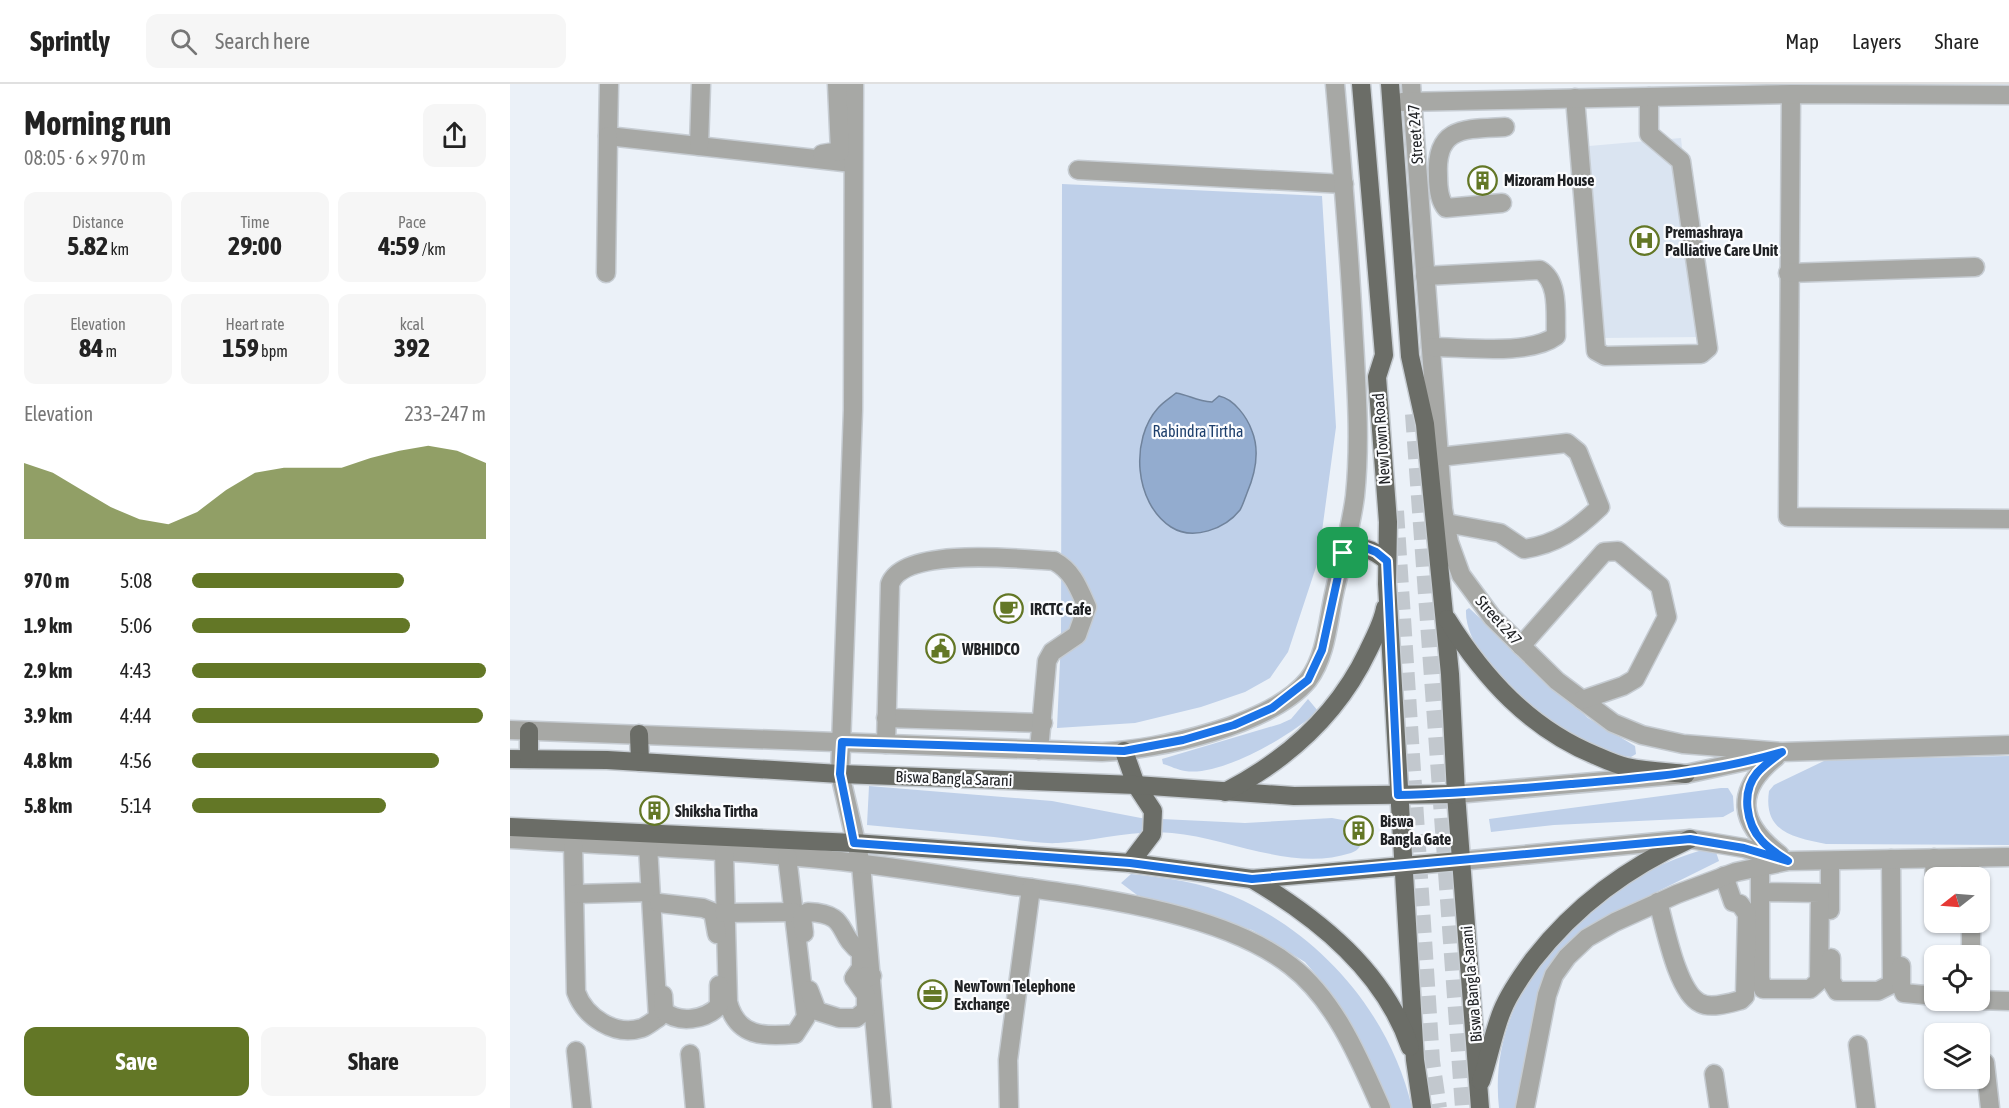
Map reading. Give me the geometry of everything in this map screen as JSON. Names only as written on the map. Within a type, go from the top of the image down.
[{"type":"main road","name":"New Town Road","points":[[1360,84],[1384,356],[1377,377],[1388,522],[1387,584],[1398,795],[1404,864]]},
{"type":"main road","points":[[1390,84],[1414,414]]},
{"type":"main road","points":[[1384,356],[1389,416]]},
{"type":"main road","name":"Biswa Bangla Sarani","points":[[1410,356],[1425,424],[1444,615],[1460,861],[1480,1108]]},
{"type":"main road","points":[[1343,553],[1364,547],[1376,552],[1387,561]]},
{"type":"main road","points":[[1223,792],[1263,770],[1293,748],[1332,709],[1362,663],[1374,638],[1384,612],[1387,584]]},
{"type":"main road","points":[[1444,615],[1470,656],[1501,693],[1538,724],[1580,749],[1625,767],[1686,774]]},
{"type":"main road","points":[[528,759],[529,731]]},
{"type":"main road","points":[[639,734],[640,762]]},
{"type":"main road","points":[[1124,751],[1136,785],[1154,812],[1152,834],[1130,863]]},
{"type":"main road","name":"Biswa Bangla Sarani","points":[[510,759],[640,762],[840,774],[1136,785],[1294,796],[1456,794]]},
{"type":"main road","points":[[510,827],[854,843],[1130,863],[1252,879],[1404,864],[1460,861]]},
{"type":"main road","points":[[510,827],[530,840]]},
{"type":"main road","points":[[1479,1087],[1502,1011],[1524,973],[1550,938],[1580,907],[1614,880],[1651,857],[1690,839]]},
{"type":"main road","points":[[1404,864],[1415,1060],[1422,1108]]},
{"type":"main road","points":[[1252,879],[1312,917],[1358,961],[1378,987],[1405,1032],[1415,1060]]},
{"type":"street","points":[[606,273],[609,84]]},
{"type":"street","points":[[699,140],[701,84]]},
{"type":"street","points":[[608,136],[699,140],[837,153],[840,151],[837,84]]},
{"type":"street","points":[[854,84],[853,410],[840,774],[854,843],[861,864],[882,1108]]},
{"type":"street","points":[[510,730],[1039,750],[1124,751],[1183,740],[1234,725],[1272,708],[1308,680],[1322,650],[1343,553],[1354,498],[1359,428],[1344,183],[1335,84]]},
{"type":"street","points":[[1391,103],[1412,92],[1649,96],[1791,94],[1877,89],[2006,91]]},
{"type":"street","name":"Street 247","points":[[1412,92],[1446,523],[1461,575],[1492,617],[1557,681],[1613,723],[1642,735],[1683,744],[1782,752],[2009,745]]},
{"type":"street","points":[[1567,93],[1596,351],[1605,356],[1701,354],[1708,348],[1681,161],[1649,134],[1649,96]]},
{"type":"street","points":[[1791,94],[1788,517],[2009,519]]},
{"type":"street","points":[[1502,203],[1446,208],[1442,204],[1438,185],[1437,160],[1442,142],[1454,132],[1504,127]]},
{"type":"street","points":[[699,140],[852,163]]},
{"type":"street","points":[[1078,170],[1344,183]]},
{"type":"street","points":[[1418,186],[1438,185]]},
{"type":"street","points":[[1788,273],[1975,267]]},
{"type":"street","points":[[1425,276],[1540,270],[1549,275],[1553,285],[1556,336],[1546,344],[1526,347],[1431,347]]},
{"type":"street","points":[[1439,457],[1567,443],[1578,452],[1600,507],[1584,523],[1550,545],[1524,549],[1500,533],[1446,523]]},
{"type":"street","points":[[1521,646],[1604,552],[1618,551],[1660,586],[1667,617],[1635,679],[1582,700]]},
{"type":"street","points":[[886,744],[890,584],[893,577],[905,569],[937,560],[972,557],[1054,561],[1072,574],[1087,607],[1077,635],[1052,652],[1047,660],[1039,750]]},
{"type":"street","points":[[886,718],[1043,723]]},
{"type":"street","points":[[1456,794],[1686,774],[1741,764],[1782,752]]},
{"type":"street","points":[[1782,752],[1758,772],[1747,795],[1749,819],[1754,830],[1762,842],[1788,861]]},
{"type":"street","points":[[510,839],[654,846],[861,864],[1110,899],[1194,921],[1263,946],[1293,967],[1320,994],[1347,1036],[1381,1108]]},
{"type":"street","points":[[1460,861],[1690,839],[1744,848],[1788,861]]},
{"type":"street","points":[[573,842],[576,992],[581,1006],[604,1024],[641,1029],[658,1018],[653,892],[654,846]]},
{"type":"street","points":[[653,892],[664,1011],[673,1019],[711,1014],[719,1006],[718,851]]},
{"type":"street","points":[[718,913],[728,1002],[732,1018],[746,1030],[768,1036],[795,1034],[806,1017],[787,856]]},
{"type":"street","points":[[1525,1108],[1546,995],[1554,975],[1567,957],[1587,938],[1658,902],[1724,876],[1788,861],[2009,857]]},
{"type":"street","points":[[1934,858],[1934,867]]},
{"type":"street","points":[[1963,867],[1965,858]]},
{"type":"street","points":[[1965,858],[1967,867]]},
{"type":"street","points":[[1830,861],[1831,981],[1837,991],[1878,991],[1892,984],[1897,859]]},
{"type":"street","points":[[1897,859],[1901,985],[1908,996],[1924,996]]},
{"type":"street","points":[[1760,867],[1760,978],[1763,989],[1810,989],[1816,986],[1819,981],[1820,893],[1761,892]]},
{"type":"street","points":[[1658,902],[1682,983],[1693,998],[1707,1005],[1741,1000],[1744,996],[1747,914],[1740,904],[1733,902],[1724,876]]},
{"type":"street","points":[[1009,1108],[1008,1060],[1031,888]]},
{"type":"street","points":[[575,889],[653,892],[718,913],[794,912]]},
{"type":"street","points":[[808,912],[824,913],[837,920],[851,945],[861,952],[861,968],[854,978],[866,995],[866,1010],[856,1018],[839,1018],[817,1011],[809,993],[802,917],[808,912]]},
{"type":"street","points":[[854,978],[872,976]]},
{"type":"street","points":[[1990,1000],[2009,1001]]},
{"type":"street","points":[[1858,1045],[1866,1108]]},
{"type":"street","points":[[576,1051],[582,1108]]},
{"type":"street","points":[[690,1054],[695,1108]]},
{"type":"street","points":[[1714,1074],[1719,1108]]},
{"type":"street","points":[[1988,1089],[1990,1108]]},
{"type":"shaded area","name":"Premashraya Palliative Care Unit","points":[[1681,138],[1701,337],[1603,338],[1589,146]]},
{"type":"shaded area","points":[[1176,393],[1212,402],[1219,396],[1230,401],[1247,420],[1256,446],[1256,462],[1252,478],[1240,510],[1226,523],[1199,533],[1180,531],[1171,527],[1159,516],[1149,503],[1140,470],[1143,436],[1149,421],[1160,406]]},
{"type":"green space","name":"Rabindra Tirtha","points":[[1062,184],[1322,196],[1336,427],[1318,561],[1288,652],[1270,678],[1245,692],[1201,707],[1135,723],[1057,728],[1061,639]]},
{"type":"green space","points":[[1469,608],[1588,718],[1635,746],[1636,754],[1631,757],[1621,755],[1581,742],[1562,732],[1527,704],[1485,659],[1468,626],[1466,610]]},
{"type":"green space","points":[[1308,699],[1318,711],[1274,742],[1236,761],[1200,771],[1182,770],[1163,764],[1162,759],[1280,724],[1291,719]]},
{"type":"green space","points":[[2009,756],[2009,845],[1826,844],[1802,839],[1783,830],[1771,816],[1768,805],[1769,791],[1774,785],[1826,760]]},
{"type":"green space","points":[[869,786],[1052,801],[1141,818],[1245,823],[1332,818],[1348,821],[1360,827],[1362,842],[1358,849],[1351,853],[1329,858],[1306,859],[1172,833],[1129,834],[1050,843],[867,825]]},
{"type":"green space","points":[[1728,788],[1733,796],[1734,811],[1723,817],[1554,825],[1491,832],[1489,819]]},
{"type":"green space","points":[[1702,850],[1716,852],[1719,861],[1590,925],[1566,944],[1553,959],[1540,986],[1521,1108],[1499,1108],[1499,1063],[1509,1021],[1528,981],[1554,945],[1586,913],[1622,886],[1661,865]]},
{"type":"green space","points":[[1131,874],[1183,881],[1233,896],[1265,912],[1295,932],[1323,955],[1348,981],[1388,1041],[1402,1074],[1412,1108],[1391,1108],[1329,990],[1305,962],[1252,930],[1137,895],[1121,883]]},
{"type":"tunnel","points":[[1414,414],[1464,1108]]},
{"type":"tunnel","points":[[1395,511],[1431,1061],[1438,1108]]},
{"type":"place","name":"Mizoram House","points":[[1483,180]]},
{"type":"place","name":"Premashraya Palliative Care Unit","points":[[1644,241]]},
{"type":"place","name":"IRCTC Cafe","points":[[1009,609]]},
{"type":"place","name":"WBHIDCO","points":[[941,649]]},
{"type":"place","name":"Shiksha Tirtha","points":[[654,811]]},
{"type":"place","name":"Biswa Bangla Gate","points":[[1359,830]]},
{"type":"place","name":"NewTown Telephone Exchange","points":[[933,995]]},
{"type":"route","points":[[1364,547],[1376,552],[1387,561],[1398,795],[1456,794],[1686,774],[1741,764],[1782,752],[1758,772],[1747,795],[1749,819],[1754,830],[1762,842],[1788,861],[1744,848],[1690,839],[1252,879],[1130,863],[854,843],[840,774],[842,742],[1124,751],[1183,740],[1234,725],[1272,708],[1308,680],[1322,650],[1343,553],[1364,547]]}]
